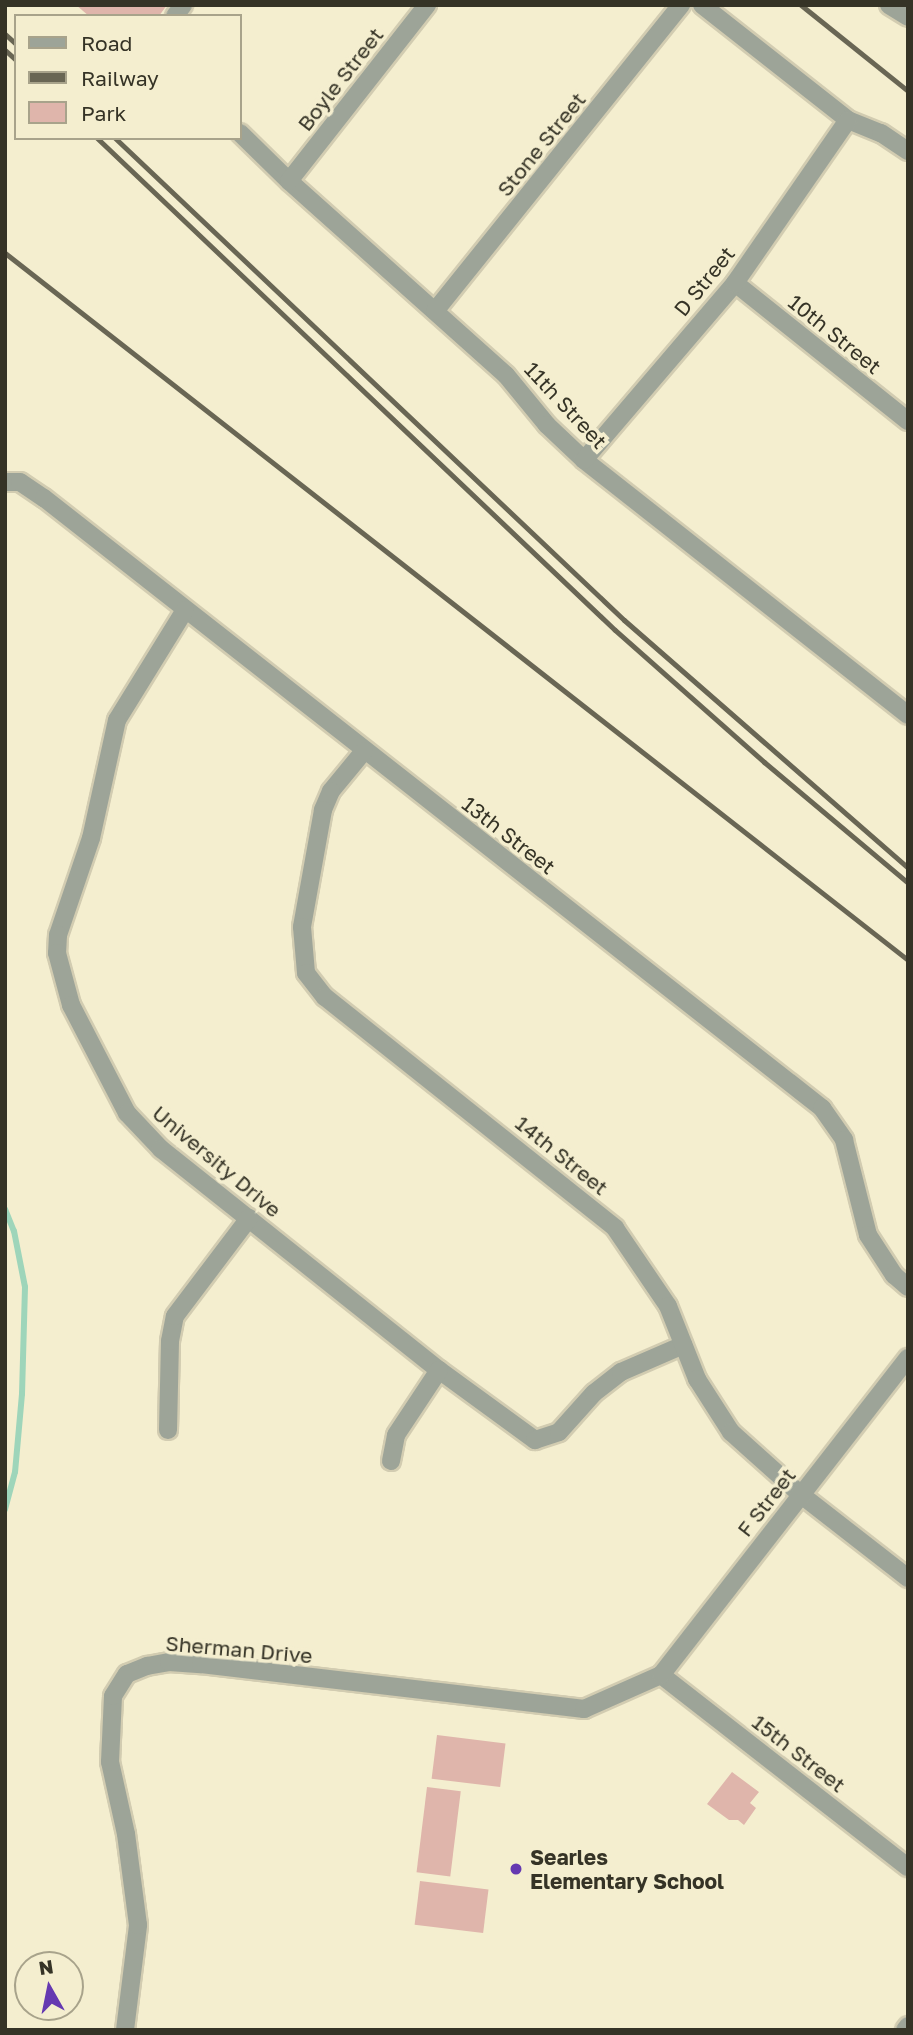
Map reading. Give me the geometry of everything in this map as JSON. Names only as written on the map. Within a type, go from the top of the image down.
[{"type":"street","name":"Boyle Street","points":[[289,181],[427,5]]},
{"type":"street","name":"Stone Street","points":[[435,311],[681,5]]},
{"type":"street","points":[[702,5],[848,120],[881,133],[908,151]]},
{"type":"street","points":[[889,5],[908,17]]},
{"type":"street","name":"D Street","points":[[584,460],[734,283],[848,120]]},
{"type":"street","name":"11th Street","points":[[242,135],[289,181],[506,374],[547,425],[584,460],[907,711]]},
{"type":"street","name":"10th Street","points":[[734,283],[908,421]]},
{"type":"street","name":"13th Street","points":[[5,482],[20,482],[44,498],[822,1108],[844,1140],[868,1235],[894,1275],[908,1287]]},
{"type":"street","name":"University Drive","points":[[185,610],[117,720],[91,838],[58,935],[57,953],[71,1005],[127,1113],[161,1149],[439,1370],[536,1440],[559,1432],[594,1393],[621,1372],[683,1345]]},
{"type":"street","name":"14th Street","points":[[364,751],[331,791],[323,810],[302,927],[306,974],[325,998],[615,1228],[668,1306],[697,1379],[731,1432],[800,1494],[908,1578]]},
{"type":"street","points":[[168,1430],[170,1341],[175,1316],[249,1217]]},
{"type":"street","name":"F Street","points":[[661,1675],[908,1358]]},
{"type":"street","points":[[391,1461],[396,1436],[439,1370]]},
{"type":"street","name":"Sherman Drive","points":[[125,2030],[138,1925],[126,1834],[110,1762],[114,1696],[127,1674],[147,1665],[169,1662],[584,1709],[661,1675]]},
{"type":"street","name":"15th Street","points":[[661,1675],[908,1867]]},
{"type":"green space","points":[[76,5],[167,5],[160,14],[87,14]]},
{"type":"green space","points":[[437,1735],[505,1743],[500,1787],[432,1779]]},
{"type":"green space","points":[[732,1772],[759,1792],[750,1803],[756,1808],[744,1825],[738,1820],[729,1820],[707,1804]]},
{"type":"green space","points":[[427,1787],[461,1791],[450,1877],[417,1872]]},
{"type":"green space","points":[[420,1881],[488,1889],[483,1933],[415,1925]]},
{"type":"waterway","points":[[5,1209],[14,1231],[25,1287],[22,1394],[15,1472],[5,1510]]},
{"type":"railway","points":[[801,5],[908,91]]},
{"type":"railway","points":[[5,34],[14,42]]},
{"type":"railway","points":[[5,50],[14,58]]},
{"type":"railway","points":[[99,140],[615,630],[764,762],[908,883]]},
{"type":"railway","points":[[117,140],[624,620],[908,868]]},
{"type":"railway","points":[[5,253],[908,960]]},
{"type":"place","name":"Searles Elementary School","points":[[516,1869]]}]
